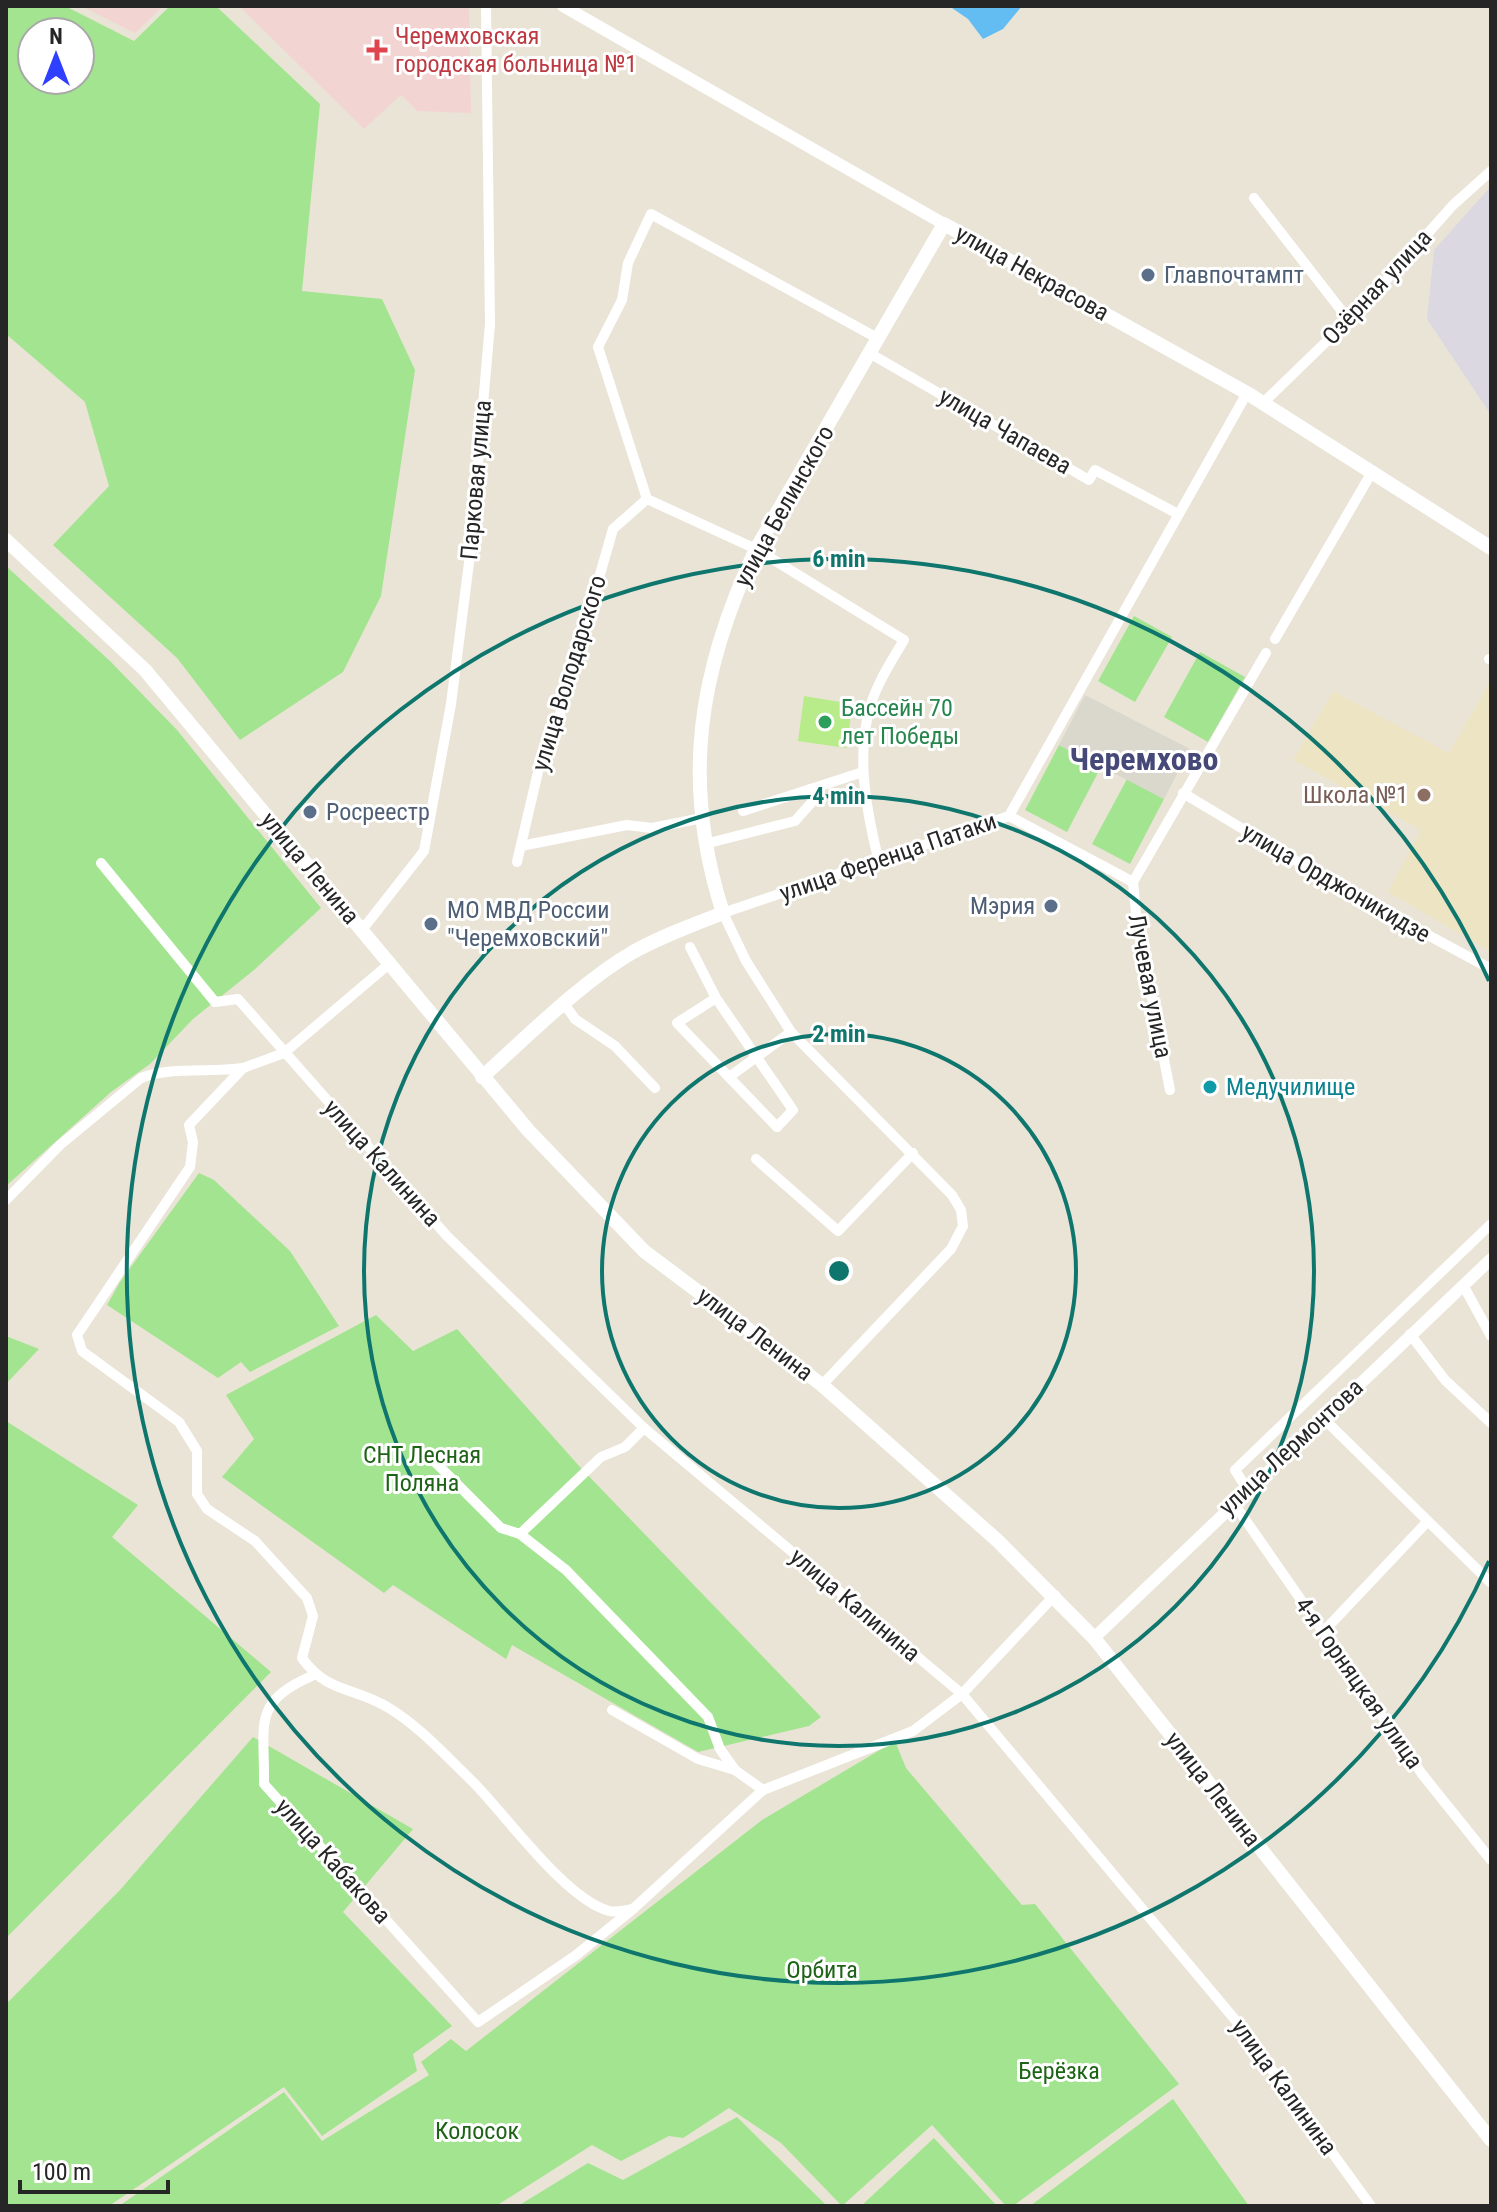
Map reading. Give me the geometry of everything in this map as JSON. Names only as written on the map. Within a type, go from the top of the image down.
[{"type":"main road","name":"улица Белинского","points":[[723,913],[705,844],[698,790],[699,731],[705,693],[733,598],[756,549],[944,224]]},
{"type":"main road","name":"улица Некрасова","points":[[944,224],[1247,393],[1491,548]]},
{"type":"main road","name":"улица Ленина","points":[[6,540],[145,670],[482,1077],[539,1142],[644,1251],[822,1385],[1055,1595],[1094,1638],[1491,2140]]},
{"type":"main road","name":"улица Ференца Патаки","points":[[482,1077],[631,953],[723,913]]},
{"type":"street","name":"Парковая улица","points":[[362,930],[424,851],[453,689],[470,555],[490,324],[485,119],[486,6]]},
{"type":"street","name":"улица Некрасова","points":[[561,7],[944,224]]},
{"type":"street","name":"Озёрная улица","points":[[1263,403],[1348,319],[1453,205],[1491,171]]},
{"type":"street","points":[[1254,198],[1348,319]]},
{"type":"street","points":[[879,339],[651,214],[628,263],[622,300],[598,347],[647,499],[756,549],[904,640],[877,686],[868,720],[863,772],[868,817],[879,862]]},
{"type":"street","name":"улица Чапаева","points":[[871,354],[1089,480],[1095,470],[1178,514]]},
{"type":"street","name":"улица Ференца Патаки","points":[[723,913],[1009,816],[1247,393]]},
{"type":"street","points":[[1275,639],[1372,472]]},
{"type":"street","name":"улица Володарского","points":[[517,862],[541,759],[554,735],[613,529],[647,499]]},
{"type":"street","points":[[1009,816],[1133,882],[1183,793],[1208,758],[1266,653]]},
{"type":"street","points":[[743,811],[863,772]]},
{"type":"street","points":[[705,844],[795,821],[812,802],[810,789]]},
{"type":"street","name":"улица Орджоникидзе","points":[[1183,793],[1346,891],[1491,969]]},
{"type":"street","points":[[521,846],[627,825],[652,828],[702,818]]},
{"type":"street","name":"улица Калинина","points":[[101,863],[215,1002],[238,999],[447,1236],[644,1428],[962,1694],[1237,2022],[1371,2206]]},
{"type":"street","name":"Лучевая улица","points":[[1133,882],[1137,923],[1170,1090]]},
{"type":"street","name":"улица Белинского","points":[[723,913],[746,961],[791,1032],[913,1153],[952,1195],[961,1210],[963,1226],[951,1249],[822,1385]]},
{"type":"street","points":[[690,947],[716,998],[793,1110],[777,1127],[677,1023],[716,998]]},
{"type":"street","points":[[6,1200],[60,1145],[141,1078],[155,1073],[209,1073],[243,1068],[284,1053],[389,964]]},
{"type":"street","points":[[565,1005],[575,1019],[615,1046],[655,1088]]},
{"type":"street","points":[[729,1077],[791,1032]]},
{"type":"street","points":[[243,1068],[189,1125],[193,1142],[190,1167],[77,1335],[78,1343],[82,1351],[179,1422],[197,1451],[197,1494],[207,1509],[255,1541],[307,1598],[313,1616],[302,1658],[314,1675],[332,1688],[358,1691],[392,1709],[432,1741],[500,1809],[541,1860],[592,1903],[612,1912],[633,1909],[763,1790],[913,1731],[962,1694],[1055,1595]]},
{"type":"street","points":[[756,1159],[838,1231],[913,1153]]},
{"type":"street","points":[[1247,1489],[1235,1470],[1491,1224]]},
{"type":"street","name":"улица Лермонтова","points":[[1094,1638],[1491,1259]]},
{"type":"street","points":[[1463,1285],[1491,1336]]},
{"type":"street","points":[[1410,1334],[1445,1380],[1491,1423]]},
{"type":"street","points":[[1324,1419],[1491,1583]]},
{"type":"street","points":[[520,1534],[601,1457],[625,1447],[644,1428]]},
{"type":"street","points":[[433,1460],[501,1528],[520,1534],[566,1570],[708,1717],[720,1749],[735,1770],[763,1790]]},
{"type":"street","name":"4-я Горняцкая улица","points":[[1233,1502],[1422,1774],[1491,1860]]},
{"type":"street","points":[[1324,1631],[1427,1522]]},
{"type":"street","name":"улица Кабакова","points":[[314,1675],[282,1689],[265,1714],[264,1784],[478,2022],[575,1956],[633,1909]]},
{"type":"street","points":[[612,1710],[698,1759],[735,1770]]},
{"type":"shaded area","points":[[81,6],[163,6],[135,33]]},
{"type":"shaded area","name":"Черемховская городская больница №1","points":[[239,6],[469,6],[471,113],[417,111],[401,95],[364,129]]},
{"type":"shaded area","points":[[1491,186],[1491,415],[1427,319],[1434,250]]},
{"type":"shaded area","name":"Школа №1","points":[[1491,680],[1491,952],[1388,892],[1421,830],[1293,760],[1333,691],[1449,753]]},
{"type":"shaded area","points":[[1085,695],[1190,749],[1164,799],[1059,745]]},
{"type":"green space","points":[[8,6],[65,6],[85,16],[16,16],[16,96],[96,96],[96,22],[134,41],[170,6],[216,6],[320,104],[302,291],[382,299],[415,370],[381,596],[343,672],[240,740],[177,658],[53,545],[109,486],[85,402],[6,334]]},
{"type":"green space","points":[[6,566],[110,661],[177,730],[321,908],[254,970],[193,1019],[150,1064],[111,1092],[6,1186]]},
{"type":"green space","points":[[1134,616],[1172,637],[1135,702],[1098,681]]},
{"type":"green space","points":[[1200,652],[1245,677],[1208,742],[1164,717]]},
{"type":"green space","name":"Бассейн 70 лет Победы","points":[[804,696],[853,704],[846,748],[798,741]]},
{"type":"green space","points":[[1059,745],[1101,767],[1067,832],[1025,810]]},
{"type":"green space","points":[[1127,779],[1164,799],[1130,864],[1092,844]]},
{"type":"green space","points":[[199,1173],[214,1180],[290,1251],[339,1326],[250,1372],[241,1362],[218,1378],[107,1305],[120,1282]]},
{"type":"green space","name":"СНТ Лесная Поляна","points":[[376,1315],[413,1351],[457,1329],[580,1467],[821,1717],[809,1726],[698,1752],[512,1645],[506,1659],[393,1585],[384,1593],[222,1477],[254,1439],[226,1395]]},
{"type":"green space","points":[[6,1336],[39,1349],[6,1384]]},
{"type":"green space","points":[[6,1421],[138,1505],[112,1537],[271,1672],[6,1938]]},
{"type":"green space","points":[[253,1737],[413,1829],[343,1912],[452,2026],[413,2054],[417,2071],[322,2136],[284,2087],[109,2206],[6,2206],[6,2004],[120,1890]]},
{"type":"green space","name":"Орбита","points":[[895,1741],[906,1768],[1022,1905],[1035,1904],[1179,2084],[1013,2206],[1006,2206],[932,2125],[842,2206],[781,2143],[729,2108],[683,2138],[669,2136],[621,2161],[592,2145],[496,2206],[119,2206],[284,2092],[322,2141],[429,2075],[421,2062],[451,2039],[466,2051],[762,1820]]},
{"type":"green space","points":[[1173,2099],[1249,2206],[1030,2206]]},
{"type":"green space","points":[[737,2117],[827,2206],[518,2206],[588,2163],[623,2180]]},
{"type":"green space","points":[[934,2138],[997,2206],[861,2206]]},
{"type":"water","points":[[949,6],[1022,6],[1003,29],[983,39],[968,19]]},
{"type":"place","name":"Черемховская городская больница №1","points":[[377,50]]},
{"type":"place","name":"Главпочтампт","points":[[1148,275]]},
{"type":"place","name":"Бассейн 70 лет Победы","points":[[825,722]]},
{"type":"place","name":"Школа №1","points":[[1424,795]]},
{"type":"place","name":"Росреестр","points":[[310,812]]},
{"type":"place","name":"Мэрия","points":[[1051,906]]},
{"type":"place","name":"МО МВД России \"Черемховский\"","points":[[431,924]]},
{"type":"place","name":"Медучилище","points":[[1210,1087]]},
{"type":"district","name":"Черемхово","points":[[1144,759]]},
{"type":"park label","name":"Берёзка","points":[[1059,2071]]},
{"type":"park label","name":"Колосок","points":[[477,2131]]}]
